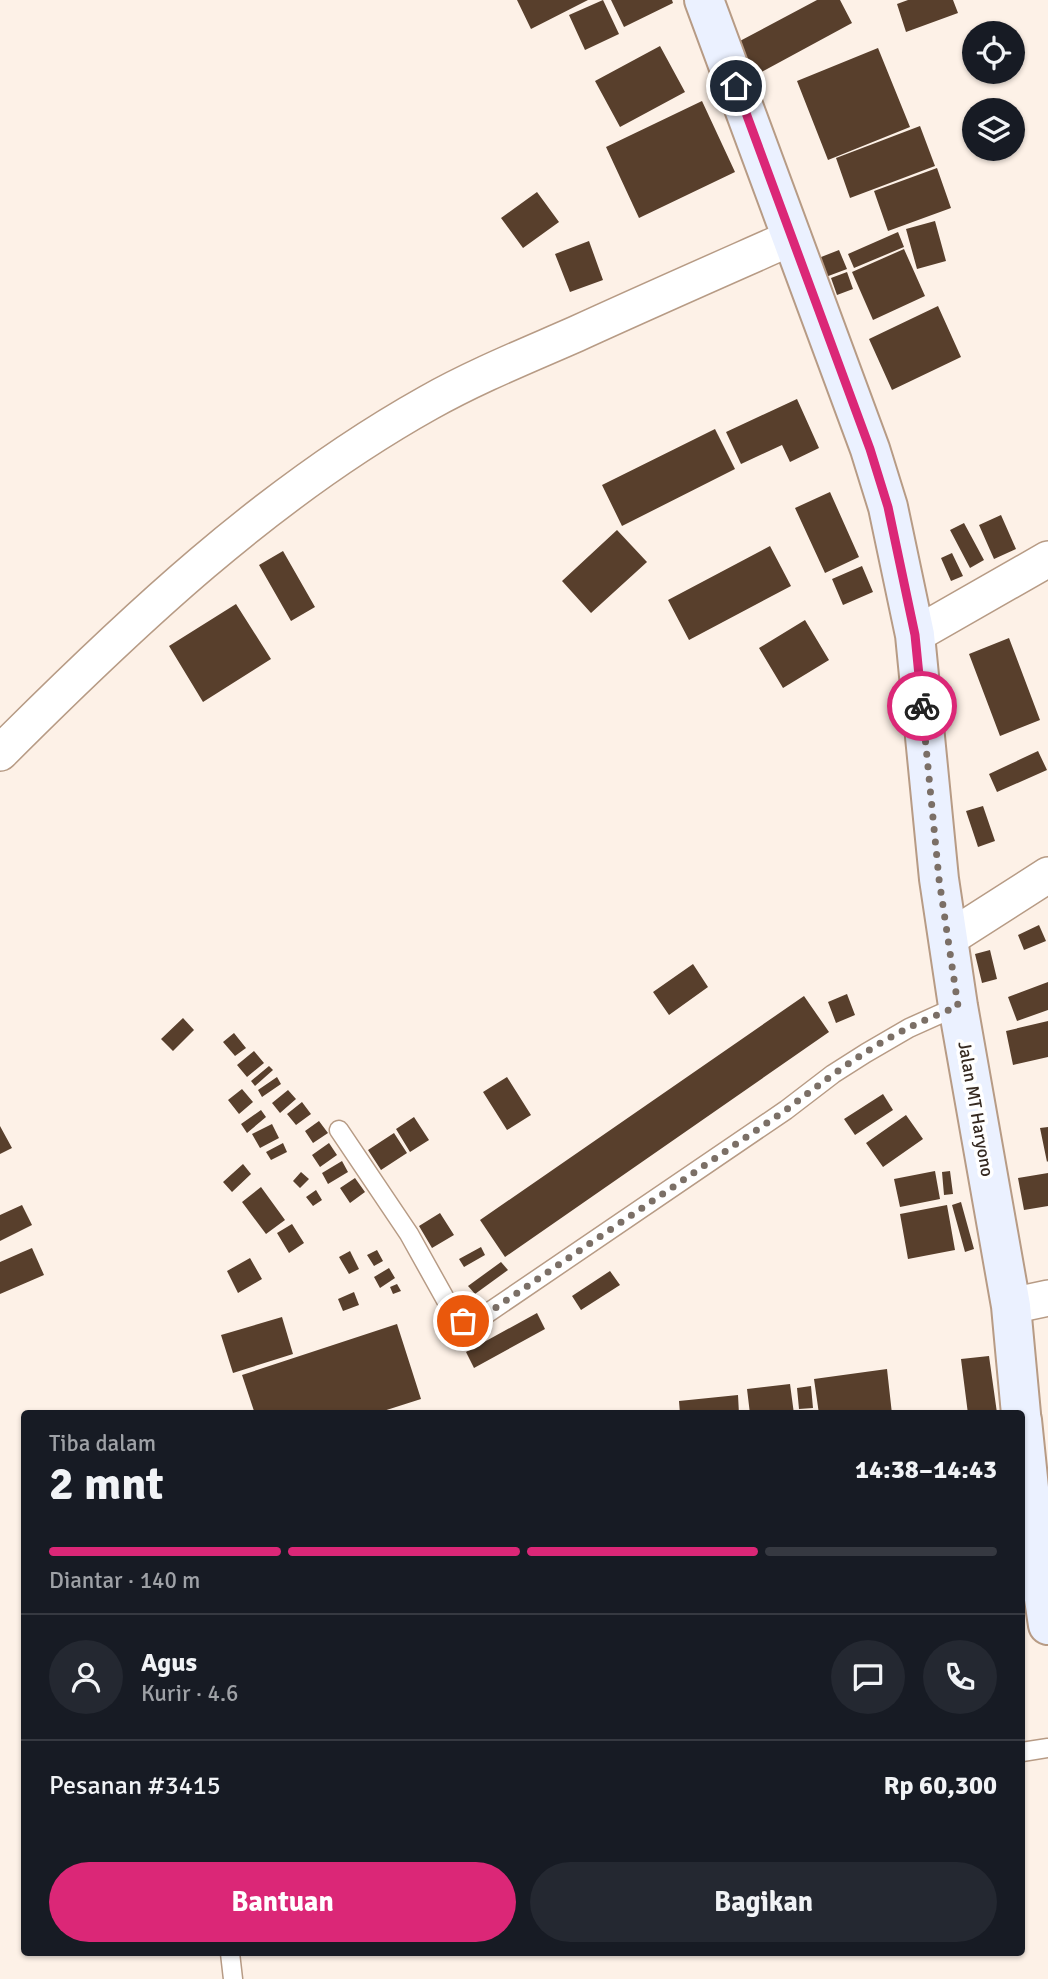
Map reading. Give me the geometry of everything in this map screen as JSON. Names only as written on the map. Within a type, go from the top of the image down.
[{"type":"main road","name":"Jalan MT Haryono","points":[[704,0],[870,449],[888,507],[915,635],[930,803],[948,939],[1011,1307],[1021,1410]]},
{"type":"main road","points":[[1025,1449],[1033,1527],[1048,1625]]},
{"type":"street","points":[[0,753],[89,663],[196,569],[296,489],[385,428],[471,380],[793,237]]},
{"type":"street","points":[[915,635],[1048,559]]},
{"type":"street","points":[[948,939],[1048,875]]},
{"type":"street","points":[[1011,1307],[1048,1298]]},
{"type":"lane","points":[[339,1130],[409,1234],[453,1311],[468,1323],[476,1321],[775,1118],[833,1074],[909,1028],[958,1006]]},
{"type":"lane","points":[[1025,1752],[1048,1748]]},
{"type":"lane","points":[[230,1956],[233,1979]]},
{"type":"building","points":[[517,0],[588,0],[531,29]]},
{"type":"building","points":[[603,0],[619,34],[585,50],[569,15]]},
{"type":"building","points":[[611,0],[672,0],[673,3],[624,27]]},
{"type":"building","points":[[817,0],[840,0],[852,23],[756,75],[738,42]]},
{"type":"building","points":[[908,0],[953,0],[958,13],[906,32],[897,4]]},
{"type":"building","points":[[660,46],[685,92],[620,127],[595,81]]},
{"type":"building","points":[[878,48],[910,127],[828,160],[797,81]]},
{"type":"building","points":[[702,101],[735,172],[639,218],[606,147]]},
{"type":"building","points":[[920,126],[935,166],[850,198],[836,158]]},
{"type":"building","points":[[937,168],[951,208],[888,231],[874,191]]},
{"type":"building","points":[[537,192],[559,222],[523,248],[501,218]]},
{"type":"building","points":[[935,221],[946,261],[917,269],[906,229]]},
{"type":"building","points":[[898,232],[904,247],[854,268],[848,254]]},
{"type":"building","points":[[589,241],[603,280],[570,292],[555,254]]},
{"type":"building","points":[[904,249],[925,296],[873,320],[852,272]]},
{"type":"building","points":[[839,250],[847,269],[823,278],[816,259]]},
{"type":"building","points":[[847,272],[853,289],[837,295],[831,278]]},
{"type":"building","points":[[938,306],[961,357],[892,390],[869,339]]},
{"type":"building","points":[[797,399],[819,448],[790,462],[782,445],[741,464],[726,432]]},
{"type":"building","points":[[715,429],[735,469],[622,526],[602,485]]},
{"type":"building","points":[[830,492],[859,557],[825,573],[795,508]]},
{"type":"building","points":[[1001,515],[1016,549],[994,559],[979,525]]},
{"type":"building","points":[[964,523],[984,560],[970,568],[950,530]]},
{"type":"building","points":[[617,530],[647,562],[591,613],[562,581]]},
{"type":"building","points":[[770,546],[791,586],[689,640],[668,600]]},
{"type":"building","points":[[283,551],[315,607],[291,621],[259,565]]},
{"type":"building","points":[[952,553],[963,576],[951,581],[941,558]]},
{"type":"building","points":[[862,566],[873,592],[843,605],[832,579]]},
{"type":"building","points":[[236,604],[271,659],[203,702],[169,646]]},
{"type":"building","points":[[805,620],[829,660],[783,688],[759,648]]},
{"type":"building","points":[[1009,638],[1040,720],[1000,736],[969,654]]},
{"type":"building","points":[[1038,751],[1047,770],[997,792],[989,774]]},
{"type":"building","points":[[983,806],[995,841],[978,847],[966,811]]},
{"type":"building","points":[[1039,925],[1046,941],[1024,950],[1018,935]]},
{"type":"building","points":[[990,950],[997,979],[982,983],[975,954]]},
{"type":"building","points":[[693,964],[708,987],[669,1015],[653,992]]},
{"type":"building","points":[[1048,982],[1048,1010],[1017,1021],[1008,997]]},
{"type":"building","points":[[847,994],[855,1015],[836,1023],[828,1002]]},
{"type":"building","points":[[804,996],[829,1032],[505,1257],[480,1220]]},
{"type":"building","points":[[183,1018],[194,1030],[173,1051],[161,1039]]},
{"type":"building","points":[[1048,1021],[1048,1057],[1013,1065],[1006,1031]]},
{"type":"building","points":[[234,1033],[246,1048],[235,1056],[223,1042]]},
{"type":"building","points":[[254,1051],[264,1063],[247,1077],[237,1065]]},
{"type":"building","points":[[269,1066],[273,1070],[255,1086],[251,1081]]},
{"type":"building","points":[[277,1077],[281,1084],[262,1097],[258,1090]]},
{"type":"building","points":[[507,1077],[531,1115],[507,1130],[483,1092]]},
{"type":"building","points":[[242,1089],[253,1102],[239,1114],[228,1100]]},
{"type":"building","points":[[288,1090],[296,1099],[280,1113],[272,1103]]},
{"type":"building","points":[[883,1094],[893,1110],[855,1135],[844,1119]]},
{"type":"building","points":[[302,1102],[311,1114],[296,1125],[287,1114]]},
{"type":"building","points":[[261,1110],[266,1117],[247,1133],[241,1124]]},
{"type":"building","points":[[906,1115],[923,1139],[883,1167],[866,1143]]},
{"type":"building","points":[[414,1117],[429,1140],[410,1152],[396,1129]]},
{"type":"building","points":[[319,1121],[328,1133],[313,1143],[305,1131]]},
{"type":"building","points":[[272,1124],[279,1138],[260,1148],[252,1134]]},
{"type":"building","points":[[0,1126],[12,1148],[0,1154]]},
{"type":"building","points":[[1048,1127],[1048,1161],[1047,1162],[1040,1128]]},
{"type":"building","points":[[394,1133],[407,1153],[381,1170],[368,1150]]},
{"type":"building","points":[[283,1143],[287,1152],[271,1160],[266,1152]]},
{"type":"building","points":[[329,1143],[337,1155],[320,1167],[312,1155]]},
{"type":"building","points":[[342,1161],[348,1172],[328,1184],[322,1173]]},
{"type":"building","points":[[243,1164],[251,1174],[232,1192],[223,1182]]},
{"type":"building","points":[[935,1171],[940,1199],[900,1207],[894,1179]]},
{"type":"building","points":[[950,1171],[953,1194],[944,1195],[942,1172]]},
{"type":"building","points":[[301,1172],[309,1179],[300,1188],[293,1181]]},
{"type":"building","points":[[1048,1173],[1048,1206],[1024,1210],[1018,1178]]},
{"type":"building","points":[[355,1178],[365,1192],[350,1203],[340,1188]]},
{"type":"building","points":[[261,1187],[285,1220],[266,1234],[242,1202]]},
{"type":"building","points":[[316,1190],[322,1200],[313,1206],[306,1197]]},
{"type":"building","points":[[961,1202],[974,1249],[965,1252],[952,1205]]},
{"type":"building","points":[[22,1205],[32,1225],[0,1241],[0,1215]]},
{"type":"building","points":[[947,1205],[955,1250],[908,1259],[900,1214]]},
{"type":"building","points":[[440,1213],[454,1235],[432,1248],[419,1226]]},
{"type":"building","points":[[292,1224],[304,1243],[289,1253],[277,1233]]},
{"type":"building","points":[[481,1247],[485,1255],[464,1267],[459,1259]]},
{"type":"building","points":[[32,1248],[44,1275],[0,1294],[0,1262]]},
{"type":"building","points":[[377,1250],[383,1261],[374,1266],[367,1255]]},
{"type":"building","points":[[350,1251],[359,1269],[349,1274],[339,1257]]},
{"type":"building","points":[[250,1258],[262,1279],[238,1293],[227,1271]]},
{"type":"building","points":[[501,1262],[508,1270],[475,1294],[468,1286]]},
{"type":"building","points":[[389,1268],[395,1278],[380,1288],[374,1277]]},
{"type":"building","points":[[610,1271],[620,1285],[581,1310],[572,1296]]},
{"type":"building","points":[[397,1284],[401,1291],[393,1294],[390,1287]]},
{"type":"building","points":[[354,1292],[359,1305],[343,1311],[338,1299]]},
{"type":"building","points":[[537,1313],[545,1329],[474,1368],[466,1352]]},
{"type":"building","points":[[282,1317],[293,1354],[233,1373],[221,1335]]},
{"type":"building","points":[[397,1324],[421,1399],[387,1410],[254,1410],[242,1375]]},
{"type":"building","points":[[989,1356],[997,1410],[967,1410],[961,1359]]},
{"type":"building","points":[[887,1369],[892,1410],[818,1410],[814,1379]]},
{"type":"building","points":[[790,1384],[793,1410],[750,1410],[747,1389]]},
{"type":"building","points":[[811,1386],[813,1408],[799,1409],[797,1388]]},
{"type":"building","points":[[738,1395],[739,1410],[680,1410],[679,1401]]},
{"type":"way so far","points":[[463,1321],[476,1321],[786,1110],[833,1074],[909,1028],[958,1006],[939,879],[922,706]]},
{"type":"route","points":[[736,86],[870,449],[888,507],[915,635],[922,706]]}]
